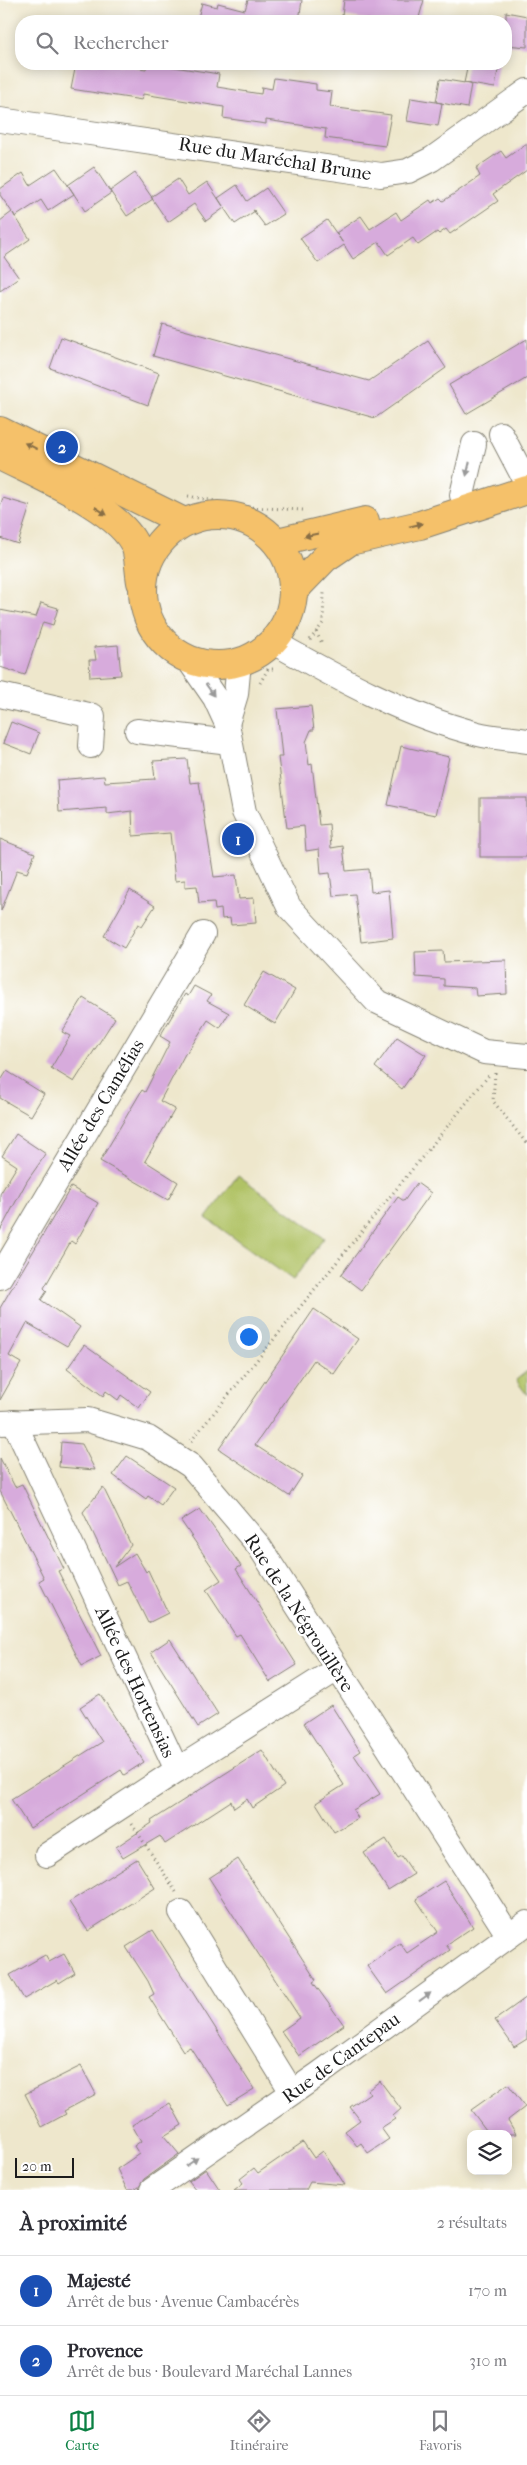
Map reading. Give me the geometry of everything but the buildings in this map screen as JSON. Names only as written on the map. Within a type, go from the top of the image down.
[{"type":"main road","points":[[0,431],[184,509],[209,515],[234,516],[258,525],[277,542],[286,557],[292,573],[294,590],[288,618],[273,642],[263,650],[239,662],[222,665],[204,664],[188,659],[170,648],[156,632],[146,614],[136,547],[126,530],[114,519],[82,498],[0,456]]},
{"type":"main road","points":[[277,542],[526,480]]},
{"type":"main road","points":[[294,590],[325,558],[350,541],[420,524],[526,480]]},
{"type":"main road","points":[[142,594],[144,572],[152,552],[184,509]]},
{"type":"street","name":"Rue du Maréchal Brune","points":[[0,120],[381,175],[408,170],[432,159],[527,91]]},
{"type":"street","points":[[501,434],[526,480]]},
{"type":"street","points":[[462,495],[474,444]]},
{"type":"street","points":[[273,642],[348,684],[412,712],[479,734],[527,740]]},
{"type":"street","points":[[188,659],[215,698],[228,733],[244,812],[289,907],[376,1001],[484,1052],[527,1056]]},
{"type":"street","points":[[228,733],[236,694],[239,662]]},
{"type":"street","points":[[0,695],[93,716],[91,746]]},
{"type":"street","points":[[137,731],[228,733]]},
{"type":"street","name":"Allée des Camélias","points":[[0,1277],[204,934]]},
{"type":"street","name":"Rue de la Négrouillère","points":[[7,1423],[88,1420],[148,1438],[191,1466],[259,1546],[337,1669],[518,1929]]},
{"type":"street","name":"Allée des Hortensias","points":[[7,1423],[177,1770],[337,1669]]},
{"type":"street","points":[[48,1855],[177,1770]]},
{"type":"street","points":[[181,1912],[292,2092]]},
{"type":"street","name":"Rue de Cantepau","points":[[152,2190],[518,1929]]},
{"type":"path","points":[[184,509],[247,507],[309,510]]},
{"type":"path","points":[[178,1457],[496,1068],[493,1101],[527,1144]]},
{"type":"path","points":[[120,1807],[184,1904],[181,1912]]},
{"type":"green space","points":[[238,1175],[324,1238],[293,1280],[206,1218]]},
{"type":"green space","points":[[527,1371],[527,1395],[516,1380]]},
{"type":"place","name":"Provence","points":[[62,447]]},
{"type":"place","name":"Majesté","points":[[238,839]]}]
